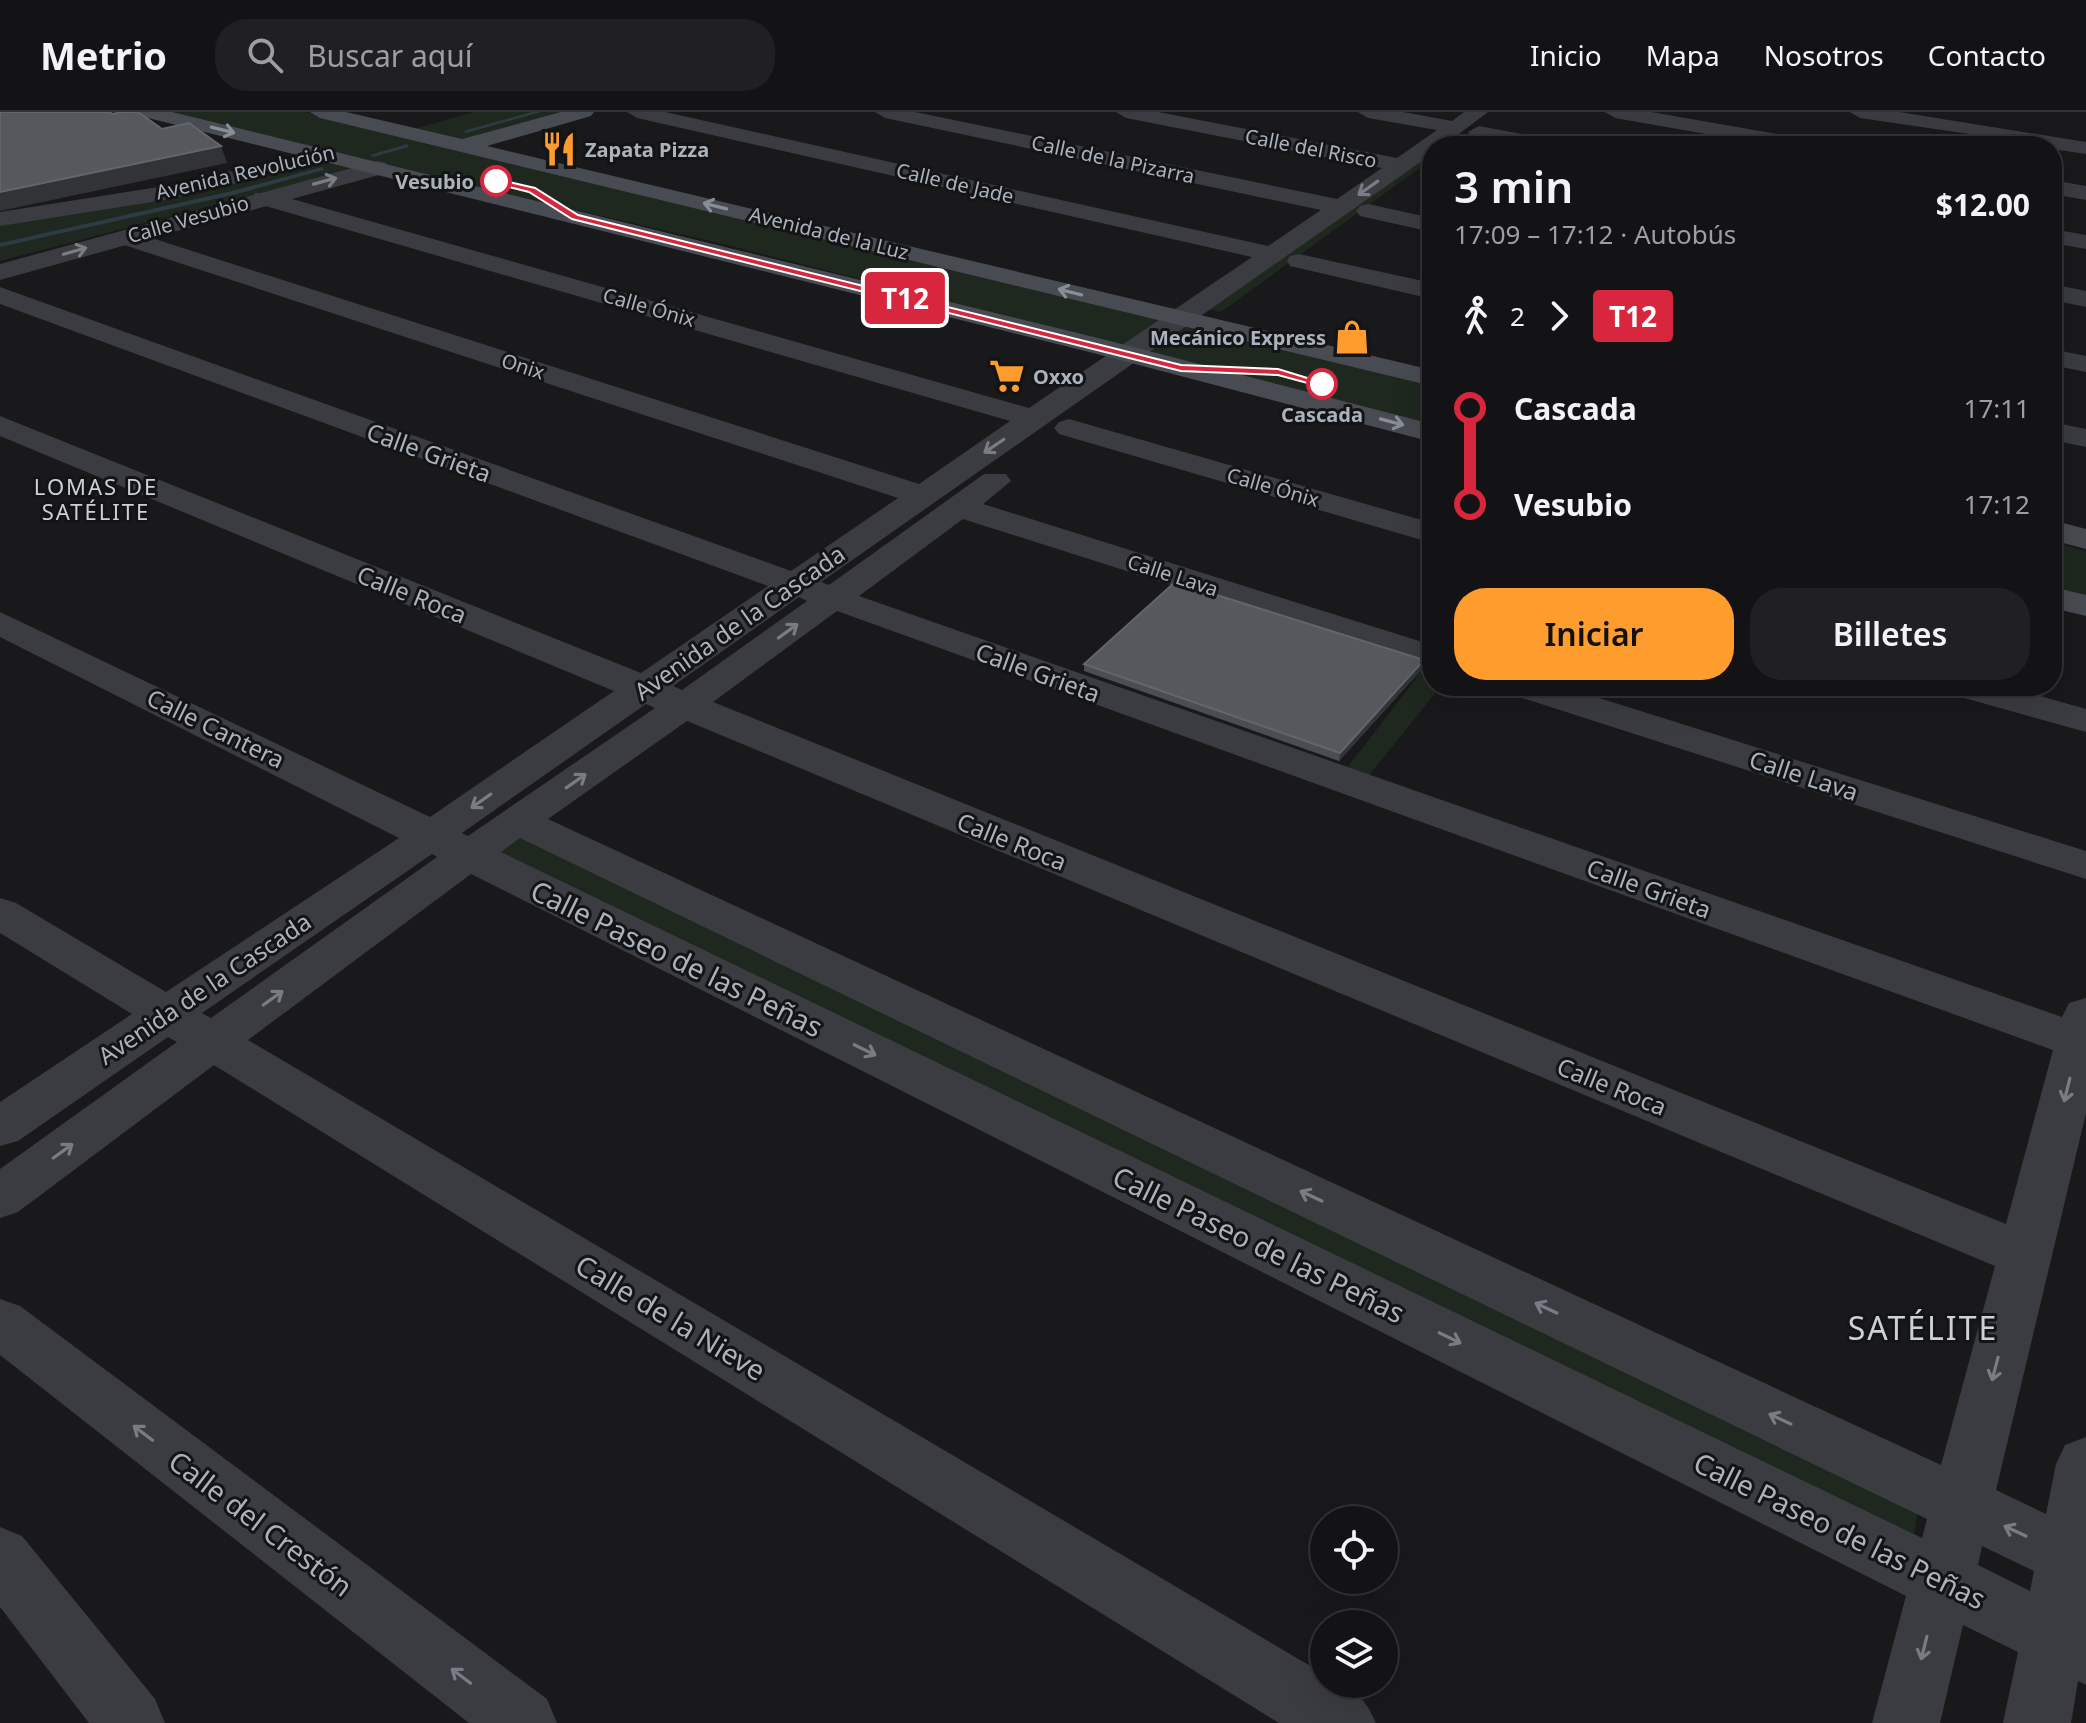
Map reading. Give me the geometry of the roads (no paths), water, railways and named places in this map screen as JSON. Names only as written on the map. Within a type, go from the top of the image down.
[{"type":"main road","name":"Avenida de la Luz","points":[[147,112],[329,152],[378,168],[1158,346],[1211,326],[1422,376]]},
{"type":"main road","name":"Avenida de la Luz","points":[[320,112],[1158,346],[1422,430]]},
{"type":"main road","points":[[378,168],[584,112]]},
{"type":"main road","name":"Avenida Revolución","points":[[329,152],[449,122]]},
{"type":"main road","points":[[2062,533],[2086,539]]},
{"type":"main road","points":[[2062,600],[2086,606]]},
{"type":"street","name":"Calle de Jade","points":[[637,112],[1273,254]]},
{"type":"street","name":"Calle de la Pizarra","points":[[885,112],[1342,207]]},
{"type":"street","name":"Calle del Risco","points":[[1126,112],[1401,165]]},
{"type":"street","points":[[1368,112],[1453,136]]},
{"type":"street","points":[[1615,112],[1753,136]]},
{"type":"street","points":[[1860,112],[2011,136]]},
{"type":"street","name":"Avenida de la Cascada","points":[[1459,136],[1488,118]]},
{"type":"street","points":[[1488,118],[1530,136]]},
{"type":"street","points":[[2062,144],[2086,148]]},
{"type":"street","name":"Avenida Revolución","points":[[275,166],[329,152]]},
{"type":"street","name":"Avenida de la Cascada","points":[[0,1197],[215,1041],[643,688],[795,584],[941,501],[1158,346],[1273,254],[1401,165],[1422,154]]},
{"type":"street","name":"Calle Vesubio","points":[[0,272],[378,168]]},
{"type":"street","name":"Avenida Revolución","points":[[0,219],[171,192],[245,174]]},
{"type":"street","points":[[1211,326],[1422,175]]},
{"type":"street","points":[[2062,189],[2086,193]]},
{"type":"street","name":"Calle Ónix","points":[[263,198],[1422,530]]},
{"type":"street","points":[[1368,211],[1422,223]]},
{"type":"street","name":"Onix","points":[[124,237],[941,501]]},
{"type":"street","points":[[2062,238],[2086,242]]},
{"type":"street","points":[[1299,261],[1422,289]]},
{"type":"street","points":[[2062,294],[2086,299]]},
{"type":"street","name":"Calle Grieta","points":[[0,295],[833,598],[2083,1028]]},
{"type":"street","points":[[2062,359],[2086,364]]},
{"type":"street","name":"Calle Roca","points":[[0,425],[2024,1254]]},
{"type":"street","points":[[2062,433],[2086,438]]},
{"type":"street","name":"Avenida de la Cascada","points":[[0,1127],[165,1013],[450,845],[518,821],[833,598],[941,501]]},
{"type":"street","name":"Calle Lava","points":[[941,501],[1422,654]]},
{"type":"street","name":"Calle Cantera","points":[[0,623],[450,845]]},
{"type":"street","name":"Calle Lava","points":[[1554,696],[2086,865]]},
{"type":"street","points":[[1998,696],[2086,721]]},
{"type":"street","points":[[518,821],[2078,1560]]},
{"type":"street","name":"Calle Paseo de las Peñas","points":[[450,845],[2069,1643]]},
{"type":"street","name":"Calle de la Nieve","points":[[0,913],[1342,1723]]},
{"type":"street","points":[[1906,1723],[1959,1505],[2083,1028]]},
{"type":"street","name":"Calle del Crestón","points":[[0,1323],[523,1723]]},
{"type":"street","points":[[2037,1723],[2069,1643],[2086,1464]]},
{"type":"street","points":[[0,1557],[131,1723]]},
{"type":"waterway","points":[[466,131],[538,112]]},
{"type":"waterway","points":[[373,155],[407,146]]},
{"type":"waterway","points":[[0,245],[233,193],[322,169]]},
{"type":"place","name":"Zapata Pizza","points":[[559,149]]},
{"type":"place","name":"Vesubio","points":[[496,181]]},
{"type":"place","name":"Mecánico Express","points":[[1352,337]]},
{"type":"place","name":"Oxxo","points":[[1007,376]]},
{"type":"place","name":"Cascada","points":[[1322,384]]},
{"type":"district","name":"LOMAS DE SATÉLITE","points":[[96,498]]},
{"type":"district","name":"SATÉLITE","points":[[1923,1327]]}]
